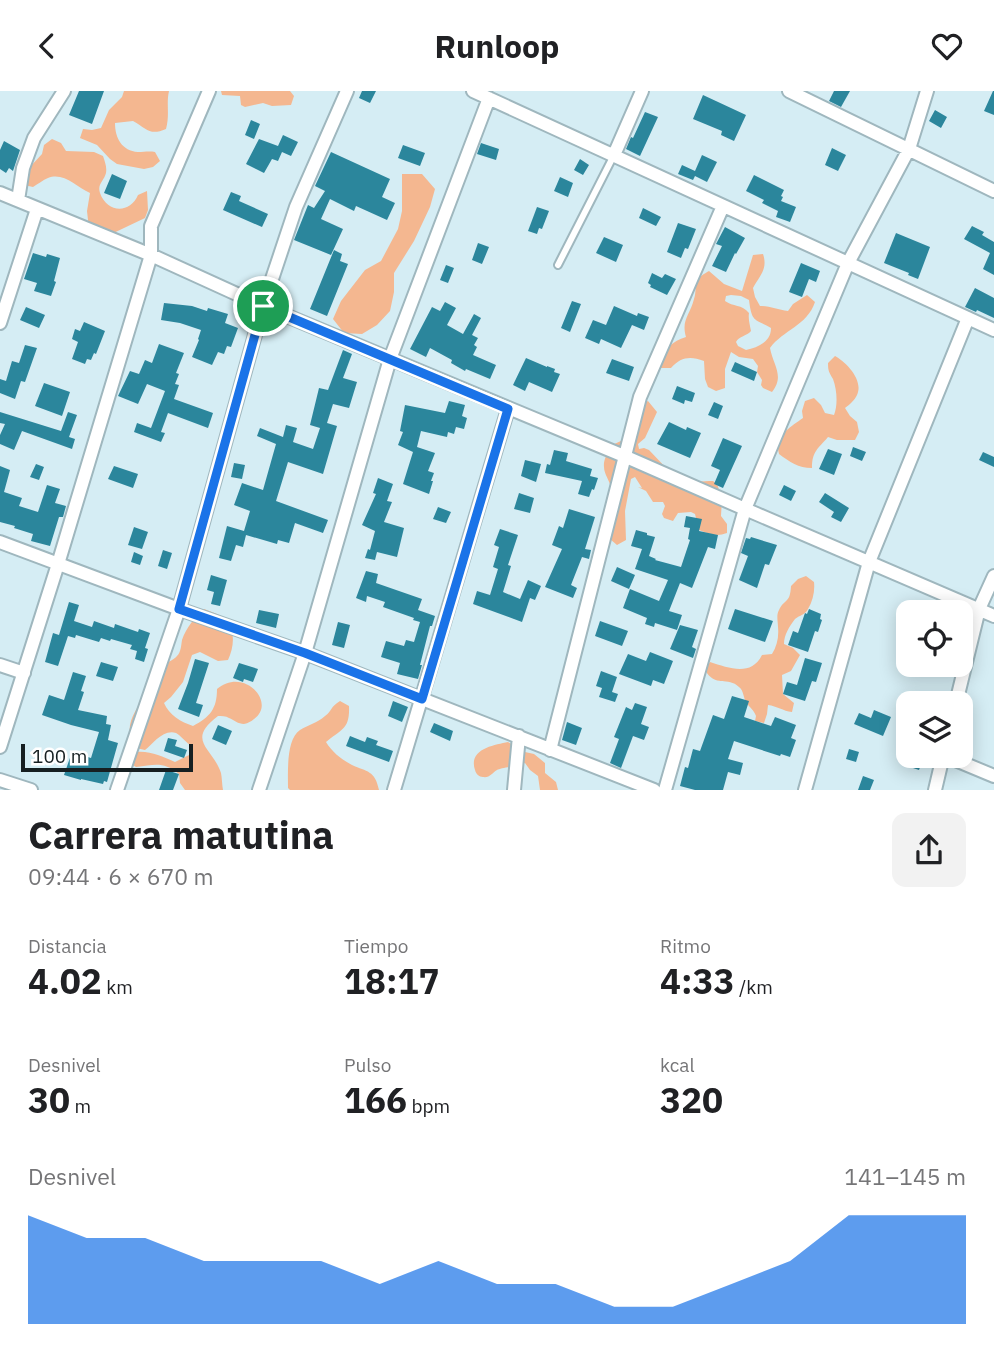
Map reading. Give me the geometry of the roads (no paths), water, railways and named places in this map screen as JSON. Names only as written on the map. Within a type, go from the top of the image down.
[{"type":"street","points":[[18,200],[23,168],[34,138],[64,91]]},
{"type":"street","points":[[0,747],[151,255],[151,226],[209,91]]},
{"type":"street","points":[[117,790],[179,609],[263,306],[296,207],[346,91]]},
{"type":"street","points":[[473,91],[994,330]]},
{"type":"street","points":[[614,155],[642,91]]},
{"type":"street","points":[[789,91],[994,191]]},
{"type":"street","points":[[665,790],[745,509],[848,263],[909,149],[927,91]]},
{"type":"street","points":[[259,790],[305,653],[390,359],[489,98]]},
{"type":"street","points":[[0,193],[624,456],[994,616]]},
{"type":"street","points":[[550,750],[640,397],[723,206]]},
{"type":"street","points":[[0,323],[37,209]]},
{"type":"street","points":[[805,790],[869,562],[968,318]]},
{"type":"street","points":[[394,790],[508,409]]},
{"type":"street","points":[[0,542],[305,653],[654,790]]},
{"type":"street","points":[[959,691],[979,609],[994,576]]},
{"type":"street","points":[[0,665],[24,673]]},
{"type":"street","points":[[514,790],[519,736]]},
{"type":"street","points":[[973,767],[994,776]]},
{"type":"street","points":[[935,790],[941,768]]},
{"type":"street","points":[[0,780],[31,790]]},
{"type":"lane","points":[[558,265],[614,155]]}]
